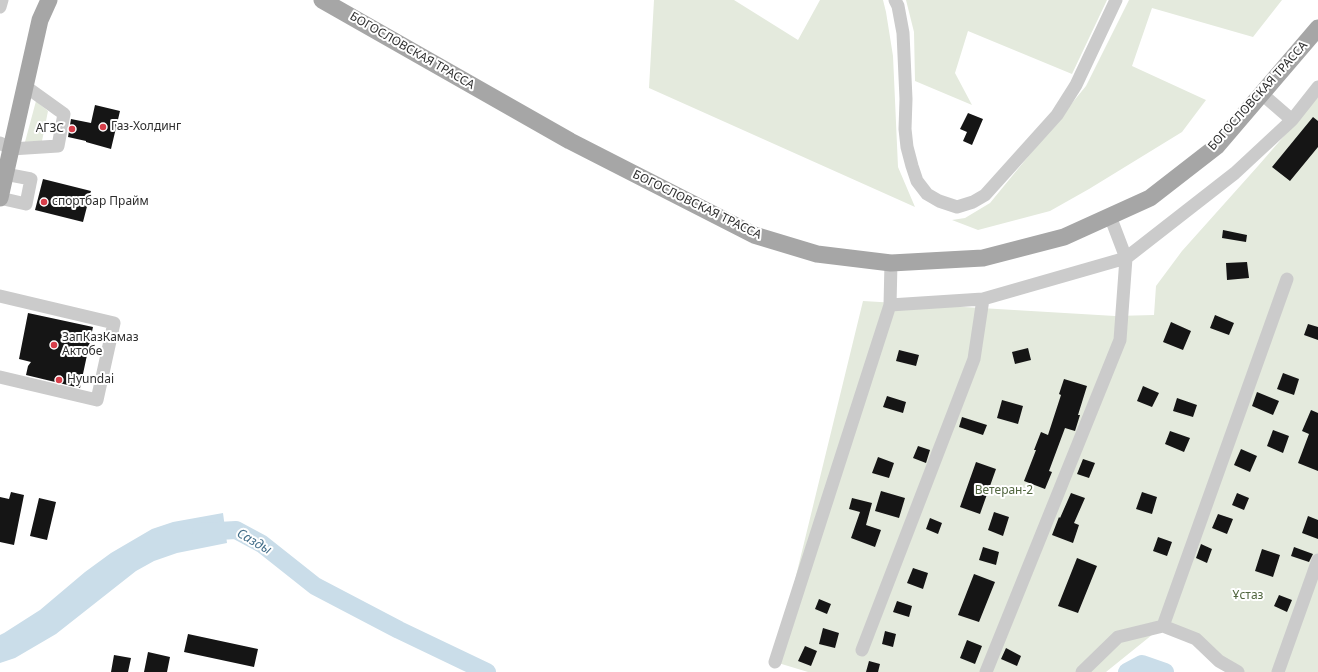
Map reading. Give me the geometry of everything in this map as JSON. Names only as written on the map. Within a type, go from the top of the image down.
[{"type":"main road","points":[[38,0],[40,20]]},
{"type":"main road","points":[[0,198],[5,174],[5,146],[25,86],[40,20],[49,0]]},
{"type":"main road","name":"БОГОСЛОВСКАЯ ТРАССА","points":[[322,0],[570,141],[754,235],[817,254],[891,263],[983,258],[1064,237],[1150,198],[1217,146],[1318,28]]},
{"type":"lane","points":[[0,7],[2,0]]},
{"type":"lane","points":[[895,0],[898,6],[903,33],[906,99],[906,147],[917,180],[927,194],[939,201],[958,207],[973,202],[985,195],[1057,115],[1076,85],[1116,0]]},
{"type":"lane","points":[[5,146],[58,146],[64,114],[25,86]]},
{"type":"lane","points":[[890,305],[983,299],[1126,258],[1235,173],[1292,120],[1318,87]]},
{"type":"lane","points":[[1262,94],[1292,120]]},
{"type":"lane","points":[[0,198],[26,204],[30,186],[31,179],[5,174]]},
{"type":"lane","points":[[986,672],[1120,340],[1126,258],[1110,216]]},
{"type":"lane","points":[[775,662],[890,305],[891,263]]},
{"type":"lane","points":[[1163,626],[1287,279]]},
{"type":"lane","points":[[0,296],[114,323],[96,400],[0,377]]},
{"type":"lane","points":[[862,650],[974,358],[983,299]]},
{"type":"lane","points":[[1278,672],[1318,560]]},
{"type":"lane","points":[[1082,672],[1118,637],[1163,626],[1196,639],[1219,661],[1238,672]]},
{"type":"green space","points":[[654,0],[734,0],[798,40],[820,0],[883,0],[893,56],[898,167],[915,207],[649,88]]},
{"type":"green space","points":[[906,0],[1107,0],[1072,74],[968,31],[955,73],[972,105],[915,81],[914,32]]},
{"type":"green space","points":[[1129,0],[1282,0],[1253,37],[1152,8],[1132,66],[1206,100],[1182,132],[1050,211],[978,230],[952,220],[965,218],[990,203],[1086,86]]},
{"type":"green space","name":"Ветеран-2","points":[[1318,97],[1318,672],[1238,672],[1163,626],[1106,672],[808,672],[775,662],[863,301],[1115,316],[1154,315],[1156,286],[1182,251]]},
{"type":"green space","points":[[36,101],[48,111],[42,141],[25,142]]},
{"type":"water","points":[[223,513],[227,543],[177,553],[154,561],[136,571],[56,634],[15,658],[0,663],[0,635],[40,610],[85,572],[111,553],[152,529],[173,522]]},
{"type":"building","name":"Газ-Холдинг","points":[[95,105],[120,111],[111,149],[68,137],[71,119],[91,123]]},
{"type":"building","points":[[968,113],[983,119],[972,145],[963,141],[967,132],[960,129]]},
{"type":"building","points":[[1313,117],[1318,121],[1318,147],[1290,181],[1272,167]]},
{"type":"building","points":[[43,179],[91,191],[83,222],[35,210]]},
{"type":"building","points":[[1223,230],[1247,235],[1246,242],[1222,238]]},
{"type":"building","points":[[1247,262],[1249,278],[1227,280],[1226,263]]},
{"type":"building","points":[[28,313],[93,327],[80,388],[26,375],[28,366],[31,362],[19,359]]},
{"type":"building","points":[[1215,315],[1234,323],[1229,335],[1210,328]]},
{"type":"building","points":[[1171,322],[1191,331],[1183,350],[1163,342]]},
{"type":"building","points":[[1308,324],[1318,327],[1318,340],[1304,335]]},
{"type":"building","points":[[1028,348],[1031,360],[1015,364],[1012,352]]},
{"type":"building","points":[[899,350],[919,355],[916,366],[896,361]]},
{"type":"building","points":[[1283,373],[1299,379],[1294,395],[1277,389]]},
{"type":"building","points":[[1064,379],[1087,386],[1078,415],[1080,415],[1075,431],[1065,428],[1049,471],[1052,472],[1045,489],[1024,481],[1041,432],[1048,435],[1061,395],[1059,394]]},
{"type":"building","points":[[1143,386],[1159,393],[1152,407],[1137,401]]},
{"type":"building","points":[[1257,392],[1279,401],[1273,415],[1252,406]]},
{"type":"building","points":[[887,396],[906,402],[903,413],[883,407]]},
{"type":"building","points":[[1177,398],[1197,405],[1193,417],[1173,411]]},
{"type":"building","points":[[1002,400],[1023,406],[1018,424],[997,418]]},
{"type":"building","points":[[1311,410],[1318,413],[1318,471],[1298,463],[1309,434],[1302,431]]},
{"type":"building","points":[[962,417],[987,425],[983,435],[959,427]]},
{"type":"building","points":[[1273,430],[1289,436],[1283,453],[1267,446]]},
{"type":"building","points":[[1170,431],[1190,438],[1184,452],[1165,444]]},
{"type":"building","points":[[918,446],[930,450],[926,463],[913,458]]},
{"type":"building","points":[[1241,449],[1257,456],[1250,472],[1234,465]]},
{"type":"building","points":[[878,457],[894,463],[889,478],[872,473]]},
{"type":"building","points":[[1083,459],[1095,463],[1089,478],[1077,474]]},
{"type":"building","points":[[976,462],[996,469],[980,514],[960,507]]},
{"type":"building","points":[[881,491],[905,498],[899,518],[875,511]]},
{"type":"building","points":[[11,492],[24,495],[14,545],[0,542],[0,497],[9,499]]},
{"type":"building","points":[[1142,492],[1157,497],[1152,514],[1136,509]]},
{"type":"building","points":[[1071,493],[1085,498],[1074,523],[1079,525],[1073,543],[1052,535]]},
{"type":"building","points":[[1237,493],[1249,498],[1244,510],[1232,505]]},
{"type":"building","points":[[39,498],[56,502],[47,540],[30,536]]},
{"type":"building","points":[[852,498],[872,503],[866,525],[881,530],[875,547],[851,538],[860,512],[849,509]]},
{"type":"building","points":[[994,512],[1009,517],[1003,536],[988,530]]},
{"type":"building","points":[[1218,514],[1233,519],[1227,534],[1212,528]]},
{"type":"building","points":[[1308,516],[1318,520],[1318,539],[1302,533]]},
{"type":"building","points":[[930,518],[942,523],[938,534],[926,529]]},
{"type":"building","points":[[1158,537],[1172,542],[1167,556],[1153,551]]},
{"type":"building","points":[[1201,544],[1212,549],[1207,563],[1196,558]]},
{"type":"building","points":[[983,547],[999,552],[996,565],[979,560]]},
{"type":"building","points":[[1294,547],[1313,554],[1309,562],[1291,556]]},
{"type":"building","points":[[1262,549],[1280,555],[1273,577],[1255,571]]},
{"type":"building","points":[[1077,558],[1097,566],[1078,613],[1058,606]]},
{"type":"building","points":[[913,568],[928,573],[923,589],[907,583]]},
{"type":"building","points":[[974,574],[995,582],[979,622],[958,615]]},
{"type":"building","points":[[1279,595],[1292,600],[1287,612],[1274,606]]},
{"type":"building","points":[[819,599],[831,604],[827,614],[815,609]]},
{"type":"building","points":[[897,601],[912,606],[909,617],[893,612]]},
{"type":"building","points":[[823,628],[839,633],[835,648],[819,644]]},
{"type":"building","points":[[885,631],[896,634],[893,647],[882,644]]},
{"type":"building","points":[[188,634],[258,649],[254,667],[184,652]]},
{"type":"building","points":[[967,640],[982,646],[975,664],[960,658]]},
{"type":"building","points":[[805,646],[817,651],[811,666],[798,661]]},
{"type":"building","points":[[1006,648],[1021,656],[1017,666],[1001,659]]},
{"type":"building","points":[[148,652],[170,657],[167,672],[144,672]]},
{"type":"building","points":[[114,655],[131,658],[128,672],[111,672]]},
{"type":"building","points":[[869,661],[880,664],[878,672],[866,672]]},
{"type":"waterway","name":"Сазды","points":[[201,532],[236,530],[262,544],[315,586],[399,630],[487,672]]},
{"type":"waterway","name":"Сазды","points":[[1127,672],[1142,664],[1165,672]]},
{"type":"place","name":"Газ-Холдинг","points":[[103,127]]},
{"type":"place","name":"АГЗС","points":[[72,129]]},
{"type":"place","name":"спортбар Прайм","points":[[44,202]]},
{"type":"place","name":"ЗапКазКамаз Актобе","points":[[54,345]]},
{"type":"place","name":"Hyundai","points":[[59,380]]},
{"type":"park label","name":"Ұстаз","points":[[1248,596]]}]
